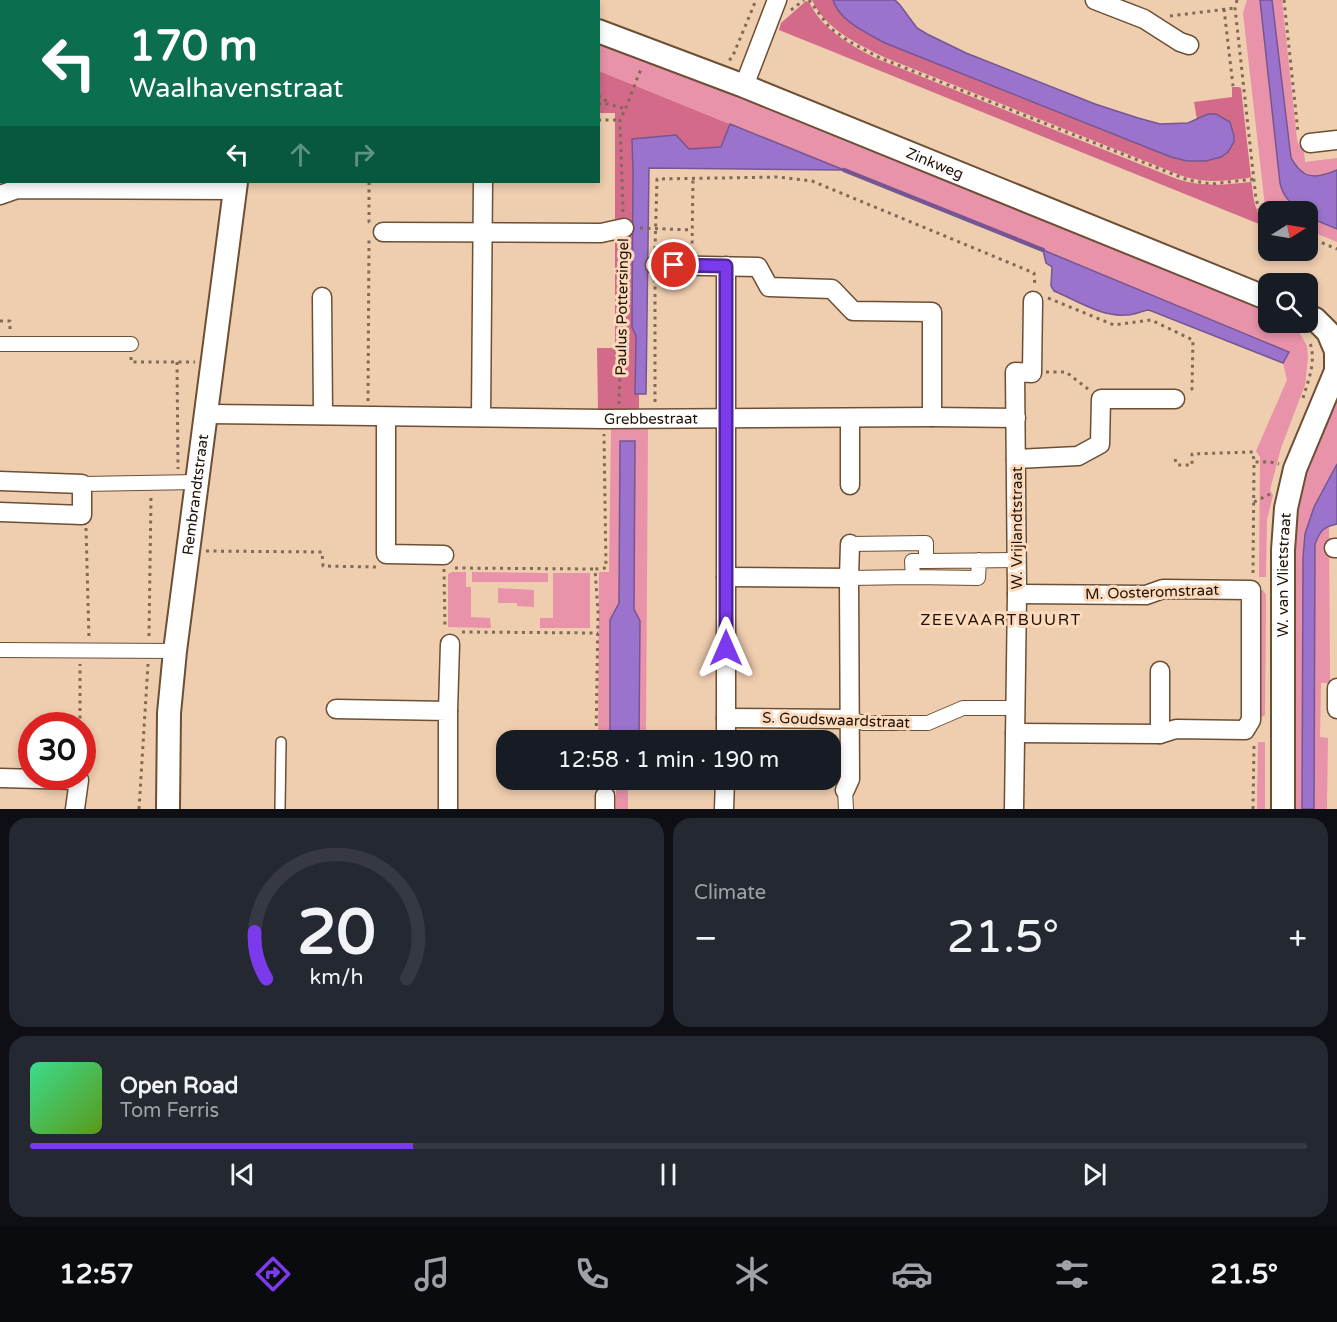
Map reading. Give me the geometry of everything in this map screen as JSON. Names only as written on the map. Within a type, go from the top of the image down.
[{"type":"street","points":[[744,87],[777,0]]},
{"type":"street","points":[[1095,0],[1144,19],[1180,42],[1189,45]]},
{"type":"street","name":"Zinkweg","points":[[600,32],[744,87],[1258,295]]},
{"type":"street","points":[[1310,143],[1337,140]]},
{"type":"street","points":[[481,417],[483,183]]},
{"type":"street","points":[[0,195],[17,189],[235,186]]},
{"type":"street","name":"Rembrandtstraat","points":[[168,809],[169,713],[188,551],[188,482],[207,414],[235,186]]},
{"type":"street","name":"Paulus Pottersingel","points":[[376,233],[601,233],[624,228]]},
{"type":"street","points":[[655,265],[758,267],[769,287],[832,289],[853,311],[932,312],[932,417]]},
{"type":"street","points":[[726,266],[726,730]]},
{"type":"street","points":[[322,297],[323,415]]},
{"type":"street","points":[[1032,373],[1034,297]]},
{"type":"street","points":[[1318,322],[1328,332],[1336,351]]},
{"type":"street","points":[[0,344],[131,344]]},
{"type":"street","name":"W. van Vlietstraat","points":[[1283,809],[1283,550],[1286,508],[1295,469],[1335,371],[1336,351]]},
{"type":"street","name":"W. Vrijlandtstraat","points":[[1014,809],[1017,594],[1015,372],[1032,373]]},
{"type":"street","points":[[1016,459],[1078,456],[1100,444],[1101,399],[1175,399]]},
{"type":"street","name":"Grebbestraat","points":[[207,414],[611,419],[1016,418]]},
{"type":"street","points":[[377,416],[386,554],[444,562]]},
{"type":"street","points":[[850,418],[850,485]]},
{"type":"street","points":[[0,481],[82,484],[188,482]]},
{"type":"street","points":[[0,512],[82,515],[82,484]]},
{"type":"street","points":[[846,809],[845,790],[850,779],[850,544],[926,543],[926,561]]},
{"type":"street","points":[[726,577],[978,578],[979,560]]},
{"type":"street","points":[[913,577],[912,561],[1017,560]]},
{"type":"street","name":"M. Oosteromstraat","points":[[1017,594],[1146,595],[1163,589],[1251,590]]},
{"type":"street","points":[[1015,733],[1160,734],[1176,729],[1245,730],[1251,720],[1251,590]]},
{"type":"street","points":[[447,638],[448,809]]},
{"type":"street","points":[[0,650],[175,651]]},
{"type":"street","points":[[1160,671],[1160,734]]},
{"type":"street","points":[[1337,688],[1337,709]]},
{"type":"street","name":"S. Goudswaardstraat","points":[[726,718],[850,719],[864,723],[928,723],[963,708],[1015,708]]},
{"type":"street","points":[[336,709],[448,711]]},
{"type":"street","points":[[0,778],[79,780],[75,809]]},
{"type":"street","points":[[724,809],[725,790]]},
{"type":"lane","points":[[280,809],[281,742]]},
{"type":"path","points":[[711,74],[732,58],[756,0]]},
{"type":"path","points":[[809,0],[830,28],[880,58],[1188,180],[1211,184],[1254,179]]},
{"type":"path","points":[[1237,0],[1235,8],[1258,206]]},
{"type":"path","points":[[1284,0],[1299,143],[1310,143]]},
{"type":"path","points":[[1144,19],[1235,8]]},
{"type":"path","points":[[1224,9],[1233,86],[1231,83]]},
{"type":"path","points":[[624,228],[620,120],[635,81]]},
{"type":"path","points":[[600,97],[608,104]]},
{"type":"path","points":[[600,104],[626,109]]},
{"type":"path","points":[[600,120],[620,120]]},
{"type":"path","points":[[655,419],[657,179],[778,177],[812,181],[1034,273],[1034,297],[1114,325],[1151,320],[1193,340],[1192,389],[1175,389],[1175,399]]},
{"type":"path","points":[[692,265],[693,178]]},
{"type":"path","points":[[369,183],[369,222],[382,223],[376,233],[377,416]]},
{"type":"path","name":"Paulus Pottersingel","points":[[596,730],[598,633],[596,569],[606,567],[611,419],[624,228]]},
{"type":"path","points":[[656,229],[692,230]]},
{"type":"path","points":[[1318,241],[1337,249]]},
{"type":"path","points":[[131,344],[131,362],[212,362]]},
{"type":"path","points":[[177,362],[188,482]]},
{"type":"path","points":[[1032,373],[1066,372],[1088,388],[1088,395]]},
{"type":"path","points":[[1175,459],[1177,465],[1192,465],[1192,454],[1253,453],[1253,579],[1251,590]]},
{"type":"path","points":[[1254,462],[1284,465]]},
{"type":"path","points":[[1254,502],[1277,490]]},
{"type":"path","points":[[81,712],[85,650],[86,522],[82,515]]},
{"type":"path","points":[[188,551],[322,552],[323,566],[386,567],[390,554]]},
{"type":"path","points":[[596,569],[444,562],[447,638],[598,633]]},
{"type":"path","points":[[1253,809],[1254,740],[1261,740]]},
{"type":"shaded area","points":[[812,0],[833,0],[848,19],[885,43],[1180,159],[1206,161],[1222,156],[1229,150],[1234,143],[1208,114],[1197,120],[1194,102],[1232,97],[1232,87],[1239,87],[1241,88],[1251,177],[1216,181],[1185,177],[886,58],[854,42],[834,28]]},
{"type":"shaded area","points":[[833,0],[895,0],[917,28],[966,53],[1095,104],[1160,124],[1188,123],[1208,114],[1216,114],[1230,122],[1234,142],[1228,152],[1221,157],[1206,161],[1187,161],[1171,157],[885,43],[847,20]]},
{"type":"shaded area","points":[[1247,0],[1260,0],[1280,183],[1289,201],[1264,201],[1243,13]]},
{"type":"shaded area","points":[[1260,0],[1272,0],[1291,158],[1300,170],[1308,175],[1320,175],[1337,170],[1337,229],[1318,221],[1318,201],[1290,201],[1280,183]]},
{"type":"shaded area","points":[[1272,0],[1282,0],[1297,139],[1304,151],[1305,162],[1337,158],[1337,170],[1335,171],[1310,175],[1305,173],[1291,158]]},
{"type":"shaded area","points":[[806,1],[809,2],[821,20],[837,35],[875,58],[1177,179],[1213,185],[1250,182],[1251,180],[1258,212],[1258,224],[779,30],[781,23]]},
{"type":"shaded area","points":[[600,41],[1258,305],[1258,333],[1300,333],[1307,346],[1305,385],[1281,448],[1270,490],[1273,495],[1267,520],[1266,577],[1259,577],[1260,457],[1256,451],[1287,380],[1283,363],[1288,352],[1043,250],[600,71]]},
{"type":"shaded area","points":[[600,71],[730,124],[721,147],[689,149],[632,139],[632,326],[636,336],[635,393],[639,395],[639,409],[598,409],[597,348],[615,348],[615,113],[600,113]]},
{"type":"shaded area","points":[[730,124],[844,170],[649,168],[646,394],[635,394],[636,336],[632,327],[632,139],[676,135],[689,149],[721,147]]},
{"type":"shaded area","points":[[1318,221],[1337,229],[1337,242],[1318,234]]},
{"type":"shaded area","points":[[1043,250],[1289,352],[1283,363],[1149,310],[1129,315],[1117,315],[1089,307],[1054,291],[1051,286],[1052,267],[1046,263]]},
{"type":"shaded area","points":[[1337,396],[1337,464],[1314,507],[1305,534],[1302,809],[1290,809],[1293,529],[1299,493]]},
{"type":"shaded area","points":[[611,429],[648,429],[646,730],[639,730],[640,621],[634,610],[635,441],[620,441],[619,603],[610,620],[610,730],[598,730],[599,572],[609,572]]},
{"type":"shaded area","points":[[620,441],[635,441],[634,609],[640,621],[639,730],[610,730],[610,620],[619,603]]},
{"type":"shaded area","points":[[1337,464],[1337,524],[1323,530],[1315,544],[1314,809],[1302,809],[1305,534],[1314,507]]},
{"type":"shaded area","points":[[1329,526],[1330,683],[1321,683],[1320,737],[1328,738],[1327,809],[1314,809],[1315,544],[1319,532]]},
{"type":"shaded area","points":[[466,572],[466,587],[471,587],[471,617],[490,618],[491,628],[448,627],[448,574]]},
{"type":"shaded area","points":[[472,572],[548,573],[548,582],[472,582]]},
{"type":"shaded area","points":[[553,573],[590,573],[590,628],[540,628],[540,618],[553,618]]},
{"type":"shaded area","points":[[498,588],[534,590],[534,607],[517,606],[517,603],[498,603]]},
{"type":"shaded area","points":[[1263,590],[1266,595],[1265,715],[1261,718],[1261,591]]},
{"type":"shaded area","points":[[1258,742],[1265,742],[1265,809],[1257,809]]},
{"type":"shaded area","points":[[616,790],[628,790],[628,809],[616,809]]},
{"type":"waterway","points":[[844,170],[1043,250]]},
{"type":"district","name":"ZEEVAARTBUURT","points":[[1001,620]]},
{"type":"route","points":[[674,265],[726,266],[726,648]]}]
